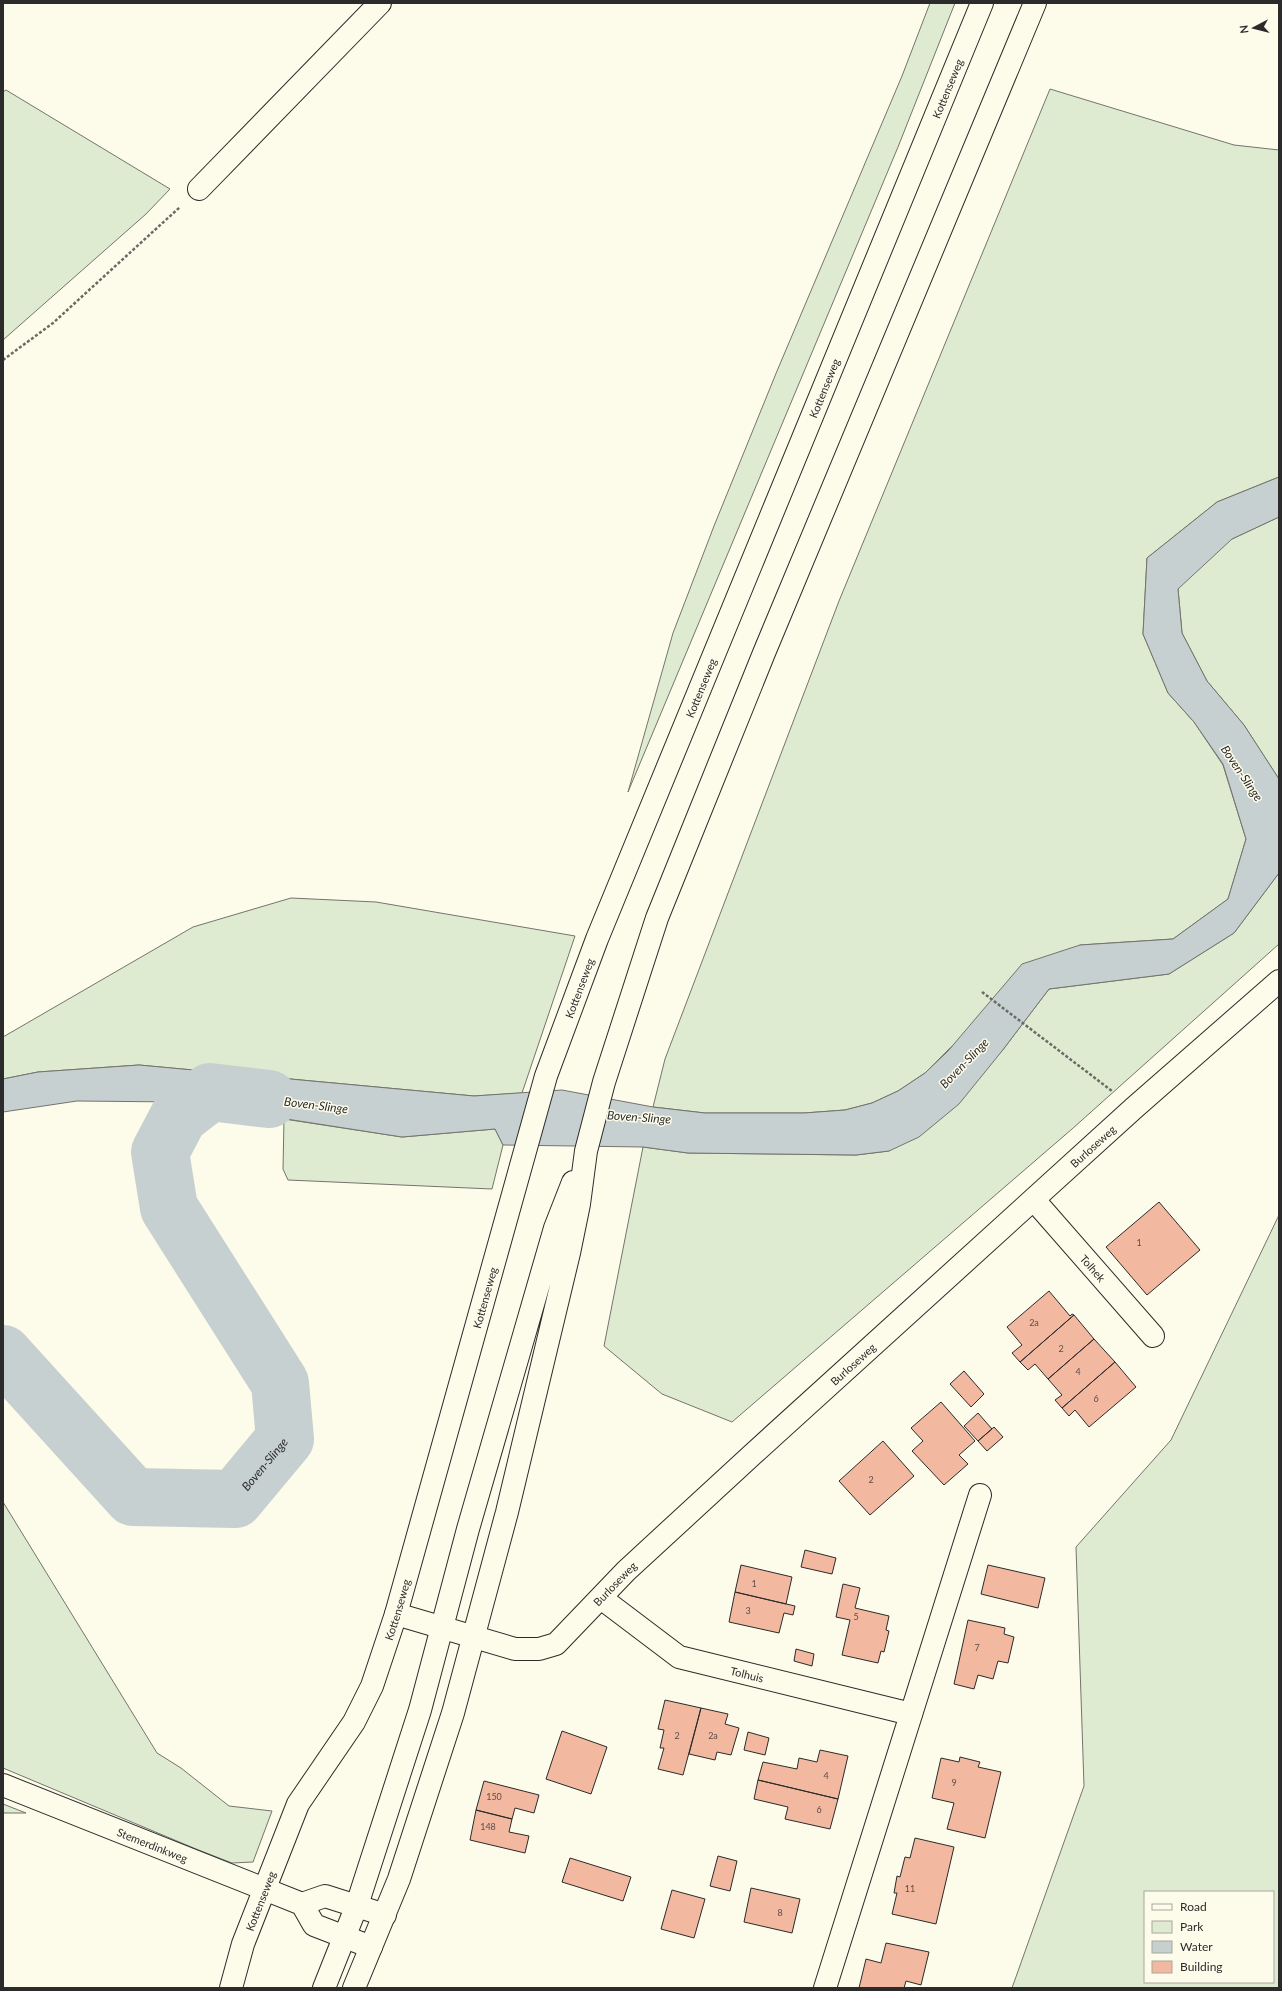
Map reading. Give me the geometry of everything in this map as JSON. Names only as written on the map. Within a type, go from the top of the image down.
[{"type":"street","points":[[199,189],[380,3]]},
{"type":"street","name":"Kottenseweg","points":[[231,1988],[243,1944],[298,1804],[354,1722],[372,1686],[396,1614],[546,1076],[597,939],[656,791],[756,555],[982,3]]},
{"type":"street","points":[[354,1988],[385,1915],[453,1713],[507,1512],[569,1253],[579,1204],[586,1151],[604,1082],[660,911],[764,653],[1035,3]]},
{"type":"street","name":"Burloseweg","points":[[396,1614],[515,1649],[539,1649],[556,1644],[626,1571],[747,1459],[1134,1108],[1279,981]]},
{"type":"street","points":[[324,1988],[357,1904],[405,1759],[443,1627],[468,1529],[553,1236],[569,1191],[586,1151]]},
{"type":"street","name":"Tolhek","points":[[1034,1200],[1153,1336]]},
{"type":"street","points":[[825,1988],[980,1495]]},
{"type":"street","name":"Tolhuis","points":[[601,1598],[679,1657],[911,1714]]},
{"type":"street","name":"Stemerdinkweg","points":[[3,1785],[302,1904]]},
{"type":"street","points":[[371,1947],[314,1925],[302,1904],[325,1896],[357,1904],[385,1915]]},
{"type":"path","points":[[3,360],[53,323],[199,189]]},
{"type":"path","points":[[982,992],[1134,1108]]},
{"type":"green space","points":[[930,3],[955,3],[898,147],[628,792],[673,633],[714,526],[777,371],[902,76]]},
{"type":"green space","points":[[1050,89],[1234,145],[1279,150],[1279,477],[1217,502],[1147,558],[1143,634],[1168,693],[1194,722],[1223,765],[1246,839],[1228,899],[1173,939],[1080,945],[960,1038],[925,1073],[898,1091],[872,1103],[845,1110],[804,1113],[705,1113],[653,1107],[665,1059],[839,601]]},
{"type":"green space","points":[[6,90],[170,189],[146,214],[3,340],[3,92]]},
{"type":"green space","points":[[1279,517],[1279,779],[1244,725],[1207,681],[1182,633],[1178,589],[1190,564],[1232,539]]},
{"type":"green space","points":[[1279,873],[1279,944],[1072,1129],[732,1422],[662,1394],[604,1346],[643,1147],[688,1153],[856,1155],[889,1151],[1002,1051],[1049,989],[1169,974],[1234,933]]},
{"type":"green space","points":[[291,898],[376,902],[575,936],[522,1093],[474,1096],[139,1065],[38,1072],[3,1079],[3,1037],[193,927]]},
{"type":"green space","points":[[284,1119],[402,1137],[495,1129],[503,1145],[492,1189],[288,1180],[283,1169]]},
{"type":"green space","points":[[1279,1215],[1279,1988],[1012,1988],[1084,1786],[1076,1547],[1171,1440]]},
{"type":"green space","points":[[3,1502],[157,1753],[181,1768],[229,1806],[272,1811],[253,1862],[232,1863],[3,1768]]},
{"type":"green space","points":[[3,1804],[26,1813],[3,1813]]},
{"type":"water","points":[[1279,477],[1279,517],[1232,539],[1178,589],[1182,633],[1207,681],[1244,725],[1279,779],[1279,873],[1234,933],[1169,974],[1049,989],[959,1104],[919,1137],[889,1151],[856,1155],[688,1153],[643,1147],[503,1145],[495,1129],[402,1137],[177,1102],[77,1101],[3,1112],[3,1079],[38,1072],[139,1065],[474,1096],[562,1090],[653,1107],[705,1113],[804,1113],[845,1110],[872,1103],[898,1091],[925,1073],[948,1051],[1022,964],[1080,945],[1173,939],[1228,899],[1246,839],[1223,764],[1194,722],[1168,693],[1143,634],[1147,558],[1217,502]]},
{"type":"building","points":[[1159,1202],[1200,1250],[1147,1295],[1106,1247]]},
{"type":"building","points":[[1049,1291],[1070,1316],[1072,1314],[1074,1315],[1020,1362],[1012,1353],[1022,1345],[1007,1327]]},
{"type":"building","points":[[1074,1315],[1094,1339],[1048,1379],[1035,1364],[1028,1370],[1020,1362]]},
{"type":"building","points":[[1094,1339],[1115,1362],[1062,1408],[1055,1400],[1062,1395],[1048,1379]]},
{"type":"building","points":[[1115,1362],[1136,1387],[1089,1427],[1075,1410],[1069,1416],[1062,1408]]},
{"type":"building","points":[[964,1371],[984,1394],[971,1407],[950,1384]]},
{"type":"building","points":[[941,1402],[975,1441],[959,1455],[968,1464],[944,1485],[912,1451],[923,1441],[911,1428]]},
{"type":"building","points":[[978,1413],[992,1429],[978,1441],[964,1426]]},
{"type":"building","points":[[994,1427],[1003,1437],[987,1451],[978,1441]]},
{"type":"building","points":[[883,1441],[914,1476],[870,1515],[839,1481]]},
{"type":"building","points":[[805,1550],[836,1558],[832,1574],[801,1567]]},
{"type":"building","points":[[741,1565],[792,1577],[786,1604],[735,1592]]},
{"type":"building","points":[[988,1565],[1045,1578],[1038,1608],[981,1594]]},
{"type":"building","points":[[843,1584],[860,1588],[855,1608],[889,1616],[886,1630],[889,1631],[884,1652],[881,1651],[878,1663],[842,1655],[850,1620],[836,1617]]},
{"type":"building","points":[[735,1592],[795,1606],[793,1615],[784,1613],[779,1633],[729,1622]]},
{"type":"building","points":[[968,1620],[1005,1628],[1004,1634],[1014,1637],[1008,1663],[998,1661],[993,1679],[978,1675],[974,1689],[954,1684]]},
{"type":"building","points":[[796,1649],[814,1654],[812,1666],[794,1661]]},
{"type":"building","points":[[665,1700],[701,1708],[683,1775],[658,1769],[664,1748],[660,1748],[664,1730],[658,1729]]},
{"type":"building","points":[[701,1708],[728,1714],[725,1724],[739,1728],[731,1755],[717,1752],[715,1760],[689,1754]]},
{"type":"building","points":[[562,1731],[607,1747],[591,1794],[546,1779]]},
{"type":"building","points":[[748,1732],[769,1738],[765,1755],[744,1750]]},
{"type":"building","points":[[820,1750],[848,1756],[838,1799],[758,1780],[763,1762],[797,1769],[799,1758],[817,1762]]},
{"type":"building","points":[[960,1757],[980,1762],[978,1767],[1001,1772],[985,1838],[947,1829],[954,1803],[932,1798],[941,1758],[959,1762]]},
{"type":"building","points":[[758,1780],[838,1799],[830,1829],[785,1819],[788,1807],[754,1799]]},
{"type":"building","points":[[484,1781],[539,1795],[534,1813],[515,1808],[512,1819],[476,1810]]},
{"type":"building","points":[[476,1810],[512,1819],[509,1832],[529,1836],[525,1853],[470,1840]]},
{"type":"building","points":[[915,1838],[954,1847],[936,1924],[892,1914],[897,1893],[894,1893],[897,1876],[900,1877],[905,1857],[910,1858]]},
{"type":"building","points":[[718,1856],[737,1861],[730,1891],[710,1886]]},
{"type":"building","points":[[570,1858],[631,1877],[623,1901],[562,1882]]},
{"type":"building","points":[[751,1888],[800,1899],[792,1933],[744,1922]]},
{"type":"building","points":[[672,1890],[705,1899],[694,1938],[661,1929]]},
{"type":"building","points":[[886,1943],[929,1952],[921,1985],[906,1981],[904,1988],[859,1988],[866,1959],[881,1963]]},
{"type":"waterway","name":"Boven-Slinge","points":[[3,1354],[133,1497],[235,1499],[285,1439],[280,1383],[169,1208],[160,1152],[179,1116],[210,1092],[269,1099]]}]
